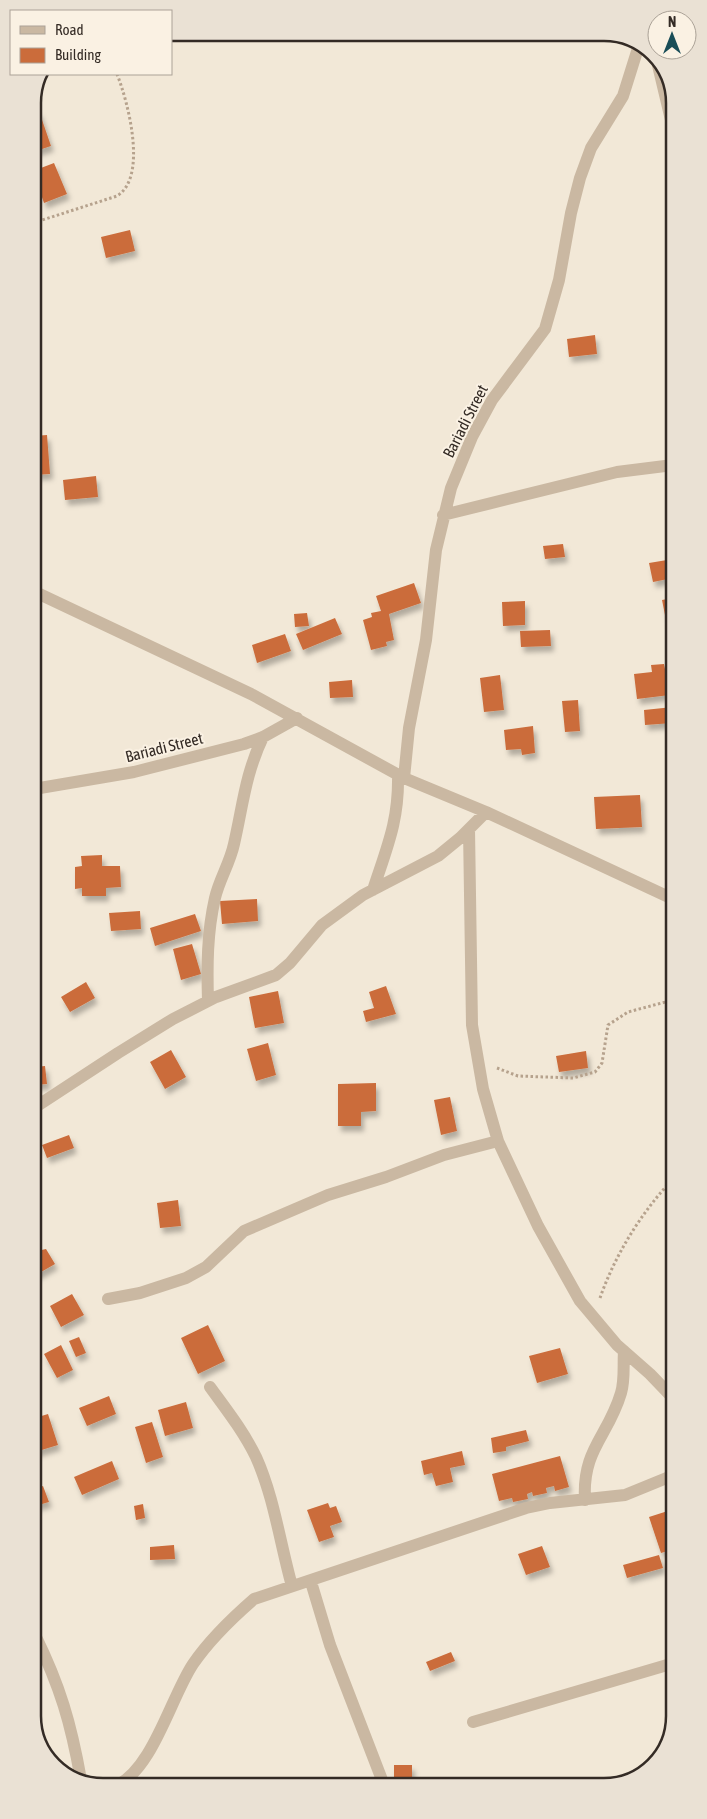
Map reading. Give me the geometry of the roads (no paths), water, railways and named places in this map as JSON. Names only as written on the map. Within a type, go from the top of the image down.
[{"type":"street","name":"Bariadi Street","points":[[373,890],[396,819],[408,728],[426,640],[436,550],[442,515],[472,437],[492,400],[545,329],[559,280],[571,213],[580,178],[591,148],[623,96],[636,51]]},
{"type":"street","points":[[442,515],[617,472],[666,466]]},
{"type":"street","points":[[41,595],[235,686],[297,718],[401,777],[486,812],[666,896]]},
{"type":"street","name":"Bariadi Street","points":[[41,788],[134,772],[263,737],[297,718]]},
{"type":"street","points":[[208,1001],[208,932],[215,896],[230,863],[246,780],[263,737]]},
{"type":"street","points":[[41,1103],[118,1052],[208,1001],[276,975],[290,963],[322,925],[373,890],[438,856],[486,812]]},
{"type":"street","points":[[469,829],[472,1026],[483,1089],[498,1141],[538,1226],[580,1301],[624,1351],[666,1391]]},
{"type":"street","points":[[108,1299],[140,1293],[186,1278],[206,1267],[244,1231],[328,1195],[386,1177],[444,1155],[498,1141]]},
{"type":"street","points":[[585,1500],[584,1476],[588,1459],[613,1414],[620,1394],[623,1384],[624,1351]]},
{"type":"street","points":[[210,1387],[233,1419],[255,1456],[269,1497],[292,1586]]},
{"type":"street","points":[[127,1778],[148,1754],[193,1664],[226,1624],[254,1600],[526,1508],[550,1503],[625,1495],[666,1478]]},
{"type":"street","points":[[311,1582],[330,1645],[381,1778]]},
{"type":"street","points":[[41,1647],[51,1666],[66,1707],[79,1772]]},
{"type":"street","points":[[473,1722],[666,1665]]}]
